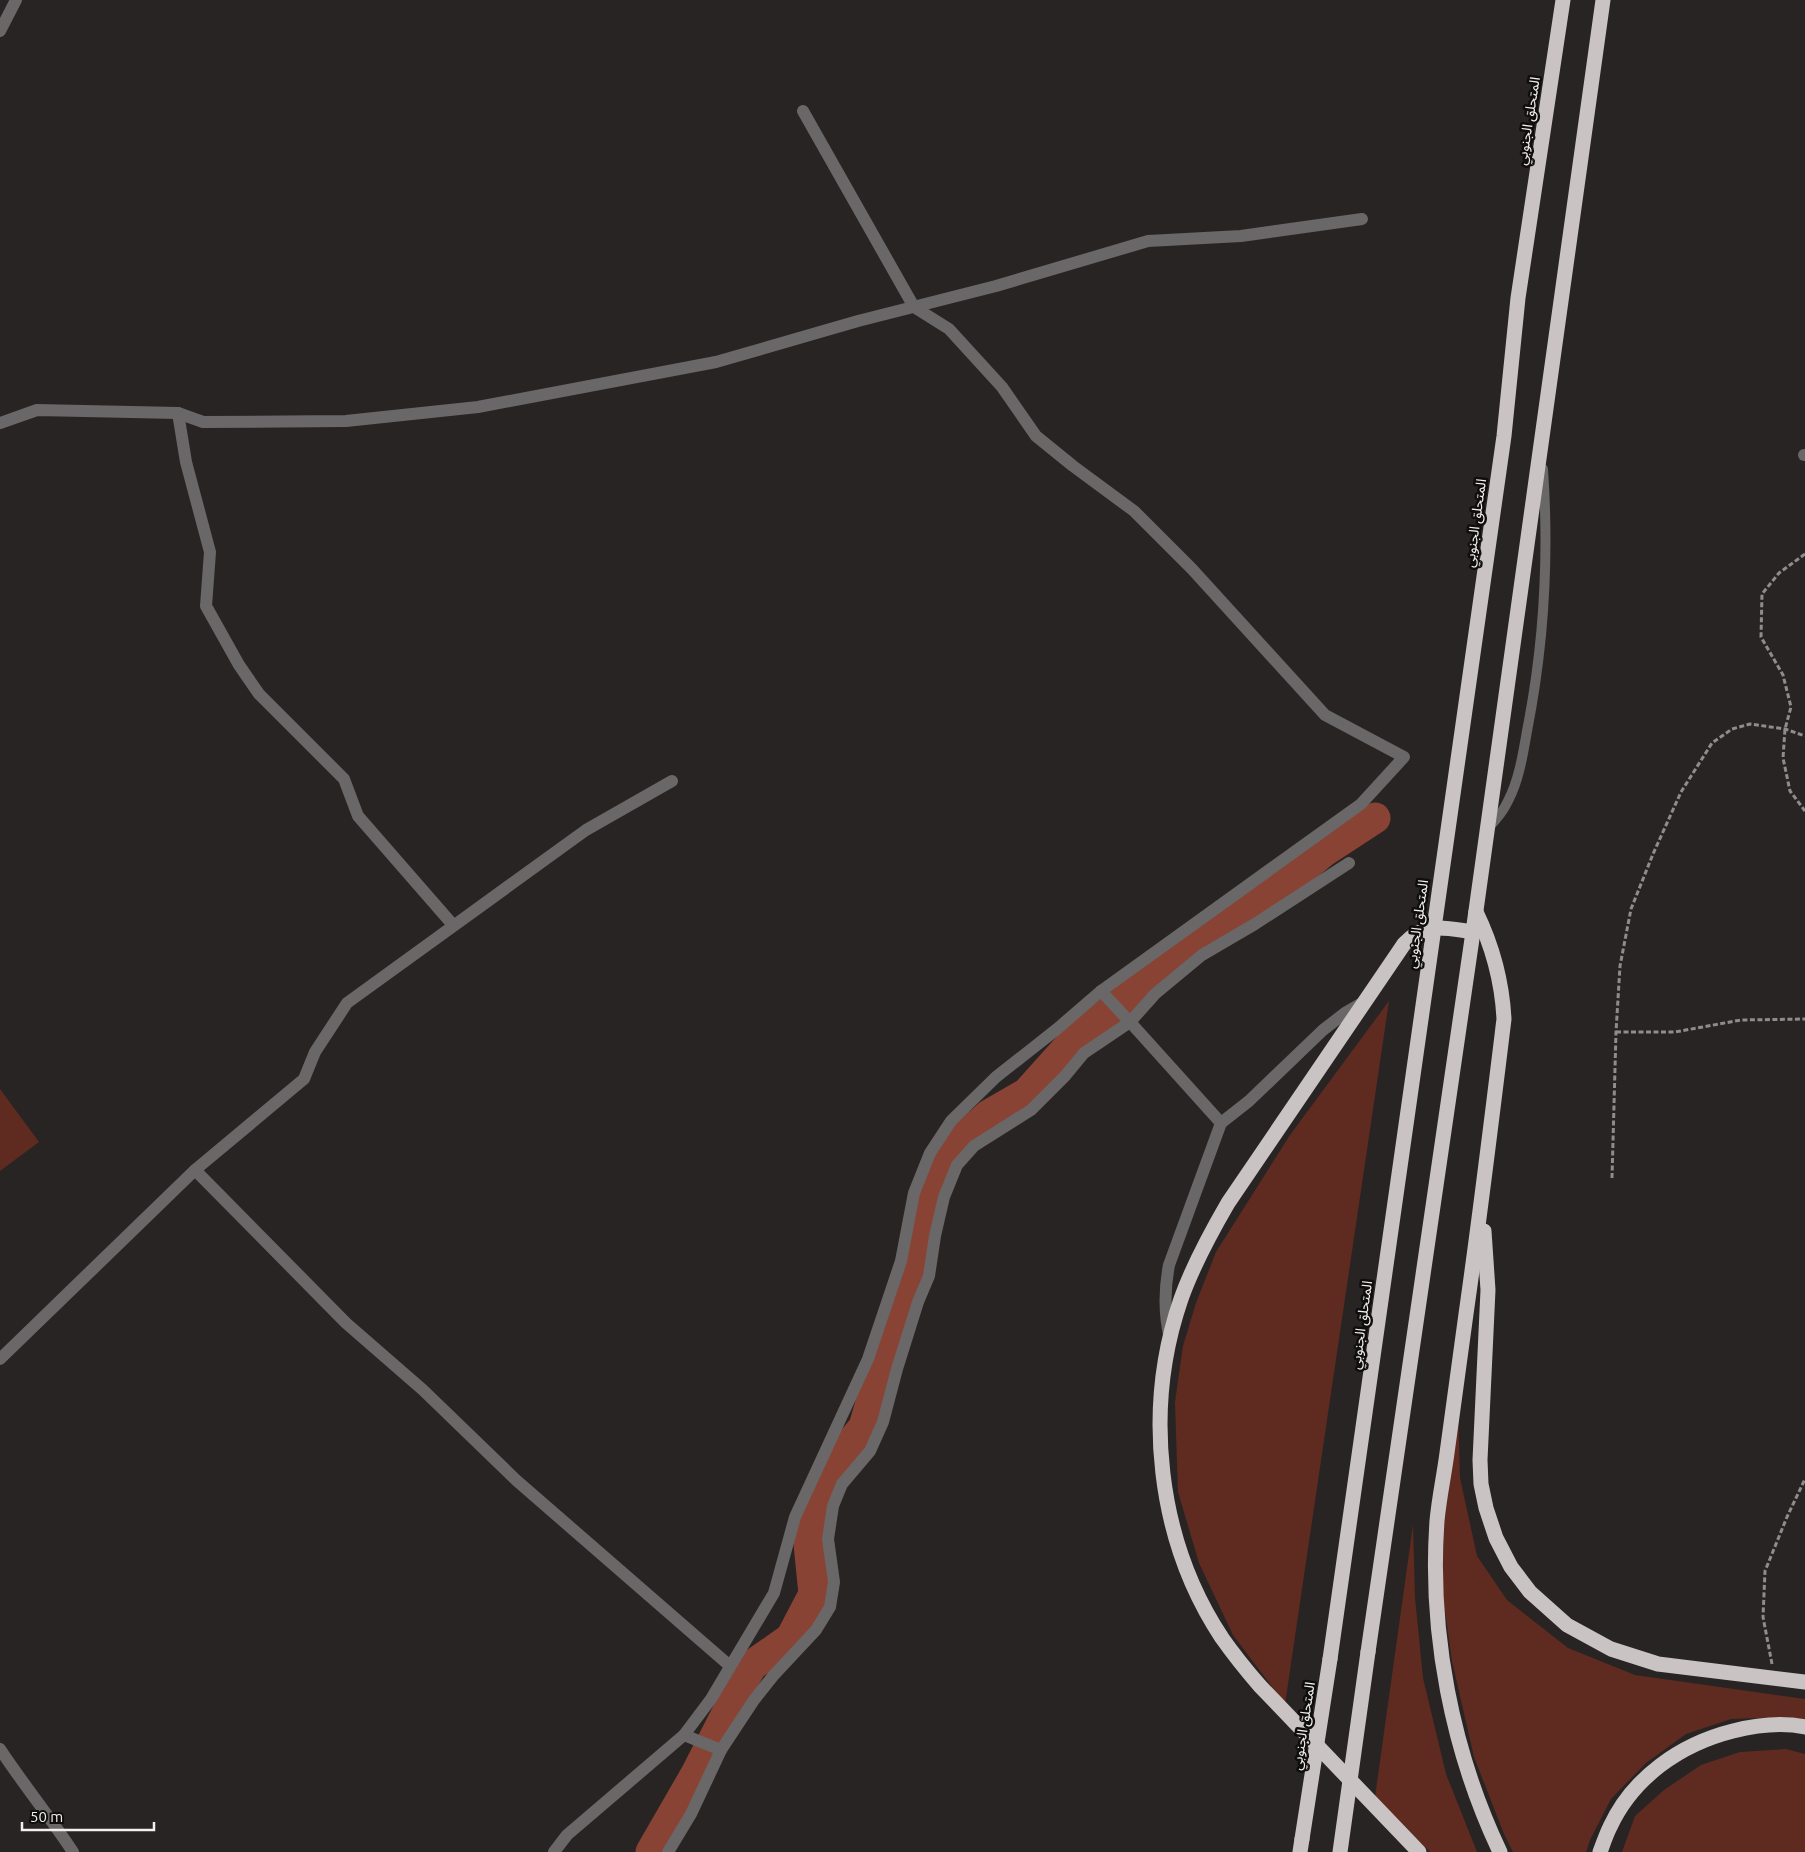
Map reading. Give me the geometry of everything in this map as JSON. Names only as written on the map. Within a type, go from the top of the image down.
[{"type":"highway","name":"المتحلق الجنوبي","points":[[1301,1845],[1330,1659],[1504,436],[1518,298],[1563,0]]},
{"type":"highway","points":[[1340,1852],[1476,912],[1602,0]]},
{"type":"highway","points":[[1476,912],[1497,964],[1504,1019],[1481,1208],[1437,1521],[1436,1575],[1439,1628],[1445,1673],[1458,1735],[1473,1786],[1500,1852]]},
{"type":"highway","points":[[1419,1852],[1260,1686],[1222,1637],[1206,1610],[1179,1546],[1169,1509],[1160,1433],[1161,1394],[1170,1339],[1185,1289],[1205,1243],[1228,1203],[1404,944],[1412,936],[1433,927],[1473,932]]},
{"type":"highway","points":[[1481,1208],[1486,1244],[1488,1290],[1480,1460],[1481,1484],[1486,1508],[1496,1538],[1511,1566],[1530,1592],[1567,1624],[1611,1649],[1658,1664],[1805,1682]]},
{"type":"highway","points":[[1600,1852],[1610,1827],[1629,1797],[1653,1772],[1683,1750],[1717,1735],[1751,1726],[1784,1724],[1805,1727]]},
{"type":"street","points":[[0,31],[16,0]]},
{"type":"street","points":[[554,1852],[567,1835],[684,1735],[710,1699],[774,1592],[796,1517],[868,1359],[900,1261],[914,1193],[930,1153],[951,1121],[996,1077],[1101,992],[1361,804],[1404,757],[1325,715],[1192,569],[1134,511],[1036,436],[1002,387],[949,329],[914,307],[803,111]]},
{"type":"street","points":[[0,423],[37,410],[178,413],[202,422],[346,421],[478,408],[716,362],[996,286],[1148,241],[1241,236],[1362,219]]},
{"type":"street","points":[[178,413],[186,462],[210,552],[206,606],[238,665],[259,694],[344,779],[358,816],[453,925]]},
{"type":"street","points":[[0,1359],[195,1170],[304,1080],[315,1052],[347,1003],[586,830],[672,781]]},
{"type":"street","points":[[668,1852],[691,1814],[721,1750],[754,1700],[773,1676],[816,1630],[830,1607],[834,1582],[828,1540],[833,1506],[842,1484],[870,1451],[883,1422],[913,1319],[930,1276],[935,1236],[944,1197],[957,1165],[974,1146],[1031,1110],[1065,1076],[1084,1053],[1130,1022],[1155,994],[1202,955],[1255,924],[1349,863]]},
{"type":"street","points":[[1101,992],[1221,1123]]},
{"type":"street","points":[[1170,1339],[1164,1310],[1169,1265],[1221,1123],[1249,1101],[1323,1030],[1344,1013],[1368,999]]},
{"type":"street","points":[[195,1170],[346,1323],[423,1390],[516,1480],[730,1666]]},
{"type":"street","points":[[684,1735],[721,1750]]},
{"type":"street","points":[[0,1749],[21,1781],[74,1852]]},
{"type":"lane","points":[[1487,829],[1499,816],[1512,793],[1523,751],[1537,670],[1542,629],[1545,556],[1544,484],[1541,444]]},
{"type":"path","points":[[1805,554],[1779,573],[1762,594],[1761,637],[1783,675],[1791,707],[1785,729],[1783,758],[1790,791],[1805,811]]},
{"type":"path","points":[[1612,1178],[1616,1032],[1620,966],[1631,910],[1653,854],[1681,792],[1712,743],[1732,729],[1750,724],[1785,729],[1805,736]]},
{"type":"path","points":[[1616,1032],[1675,1032],[1741,1020],[1805,1019]]},
{"type":"path","points":[[1772,1678],[1772,1659],[1763,1617],[1765,1571],[1805,1479]]},
{"type":"shaded area","points":[[1389,1001],[1285,1704],[1233,1635],[1199,1563],[1178,1492],[1175,1402],[1183,1346],[1196,1303],[1216,1252],[1290,1135]]},
{"type":"shaded area","points":[[0,1089],[39,1142],[0,1171]]},
{"type":"shaded area","points":[[1458,1408],[1460,1478],[1477,1556],[1507,1600],[1568,1648],[1635,1675],[1805,1699],[1805,1721],[1790,1717],[1731,1719],[1686,1734],[1646,1763],[1611,1799],[1590,1840],[1586,1852],[1513,1852],[1474,1757],[1452,1661],[1441,1583],[1443,1503]]},
{"type":"shaded area","points":[[1413,1525],[1415,1598],[1423,1678],[1446,1774],[1477,1852],[1430,1852],[1375,1797]]},
{"type":"shaded area","points":[[1786,1749],[1805,1754],[1805,1852],[1622,1852],[1635,1816],[1664,1790],[1701,1765],[1740,1752]]},
{"type":"waterway","points":[[651,1852],[696,1774],[751,1666],[791,1638],[814,1594],[809,1544],[816,1499],[832,1465],[864,1427],[884,1357],[908,1301],[921,1257],[927,1204],[948,1151],[989,1115],[1027,1093],[1069,1046],[1198,934],[1246,910],[1299,872],[1323,852],[1375,818]]}]
